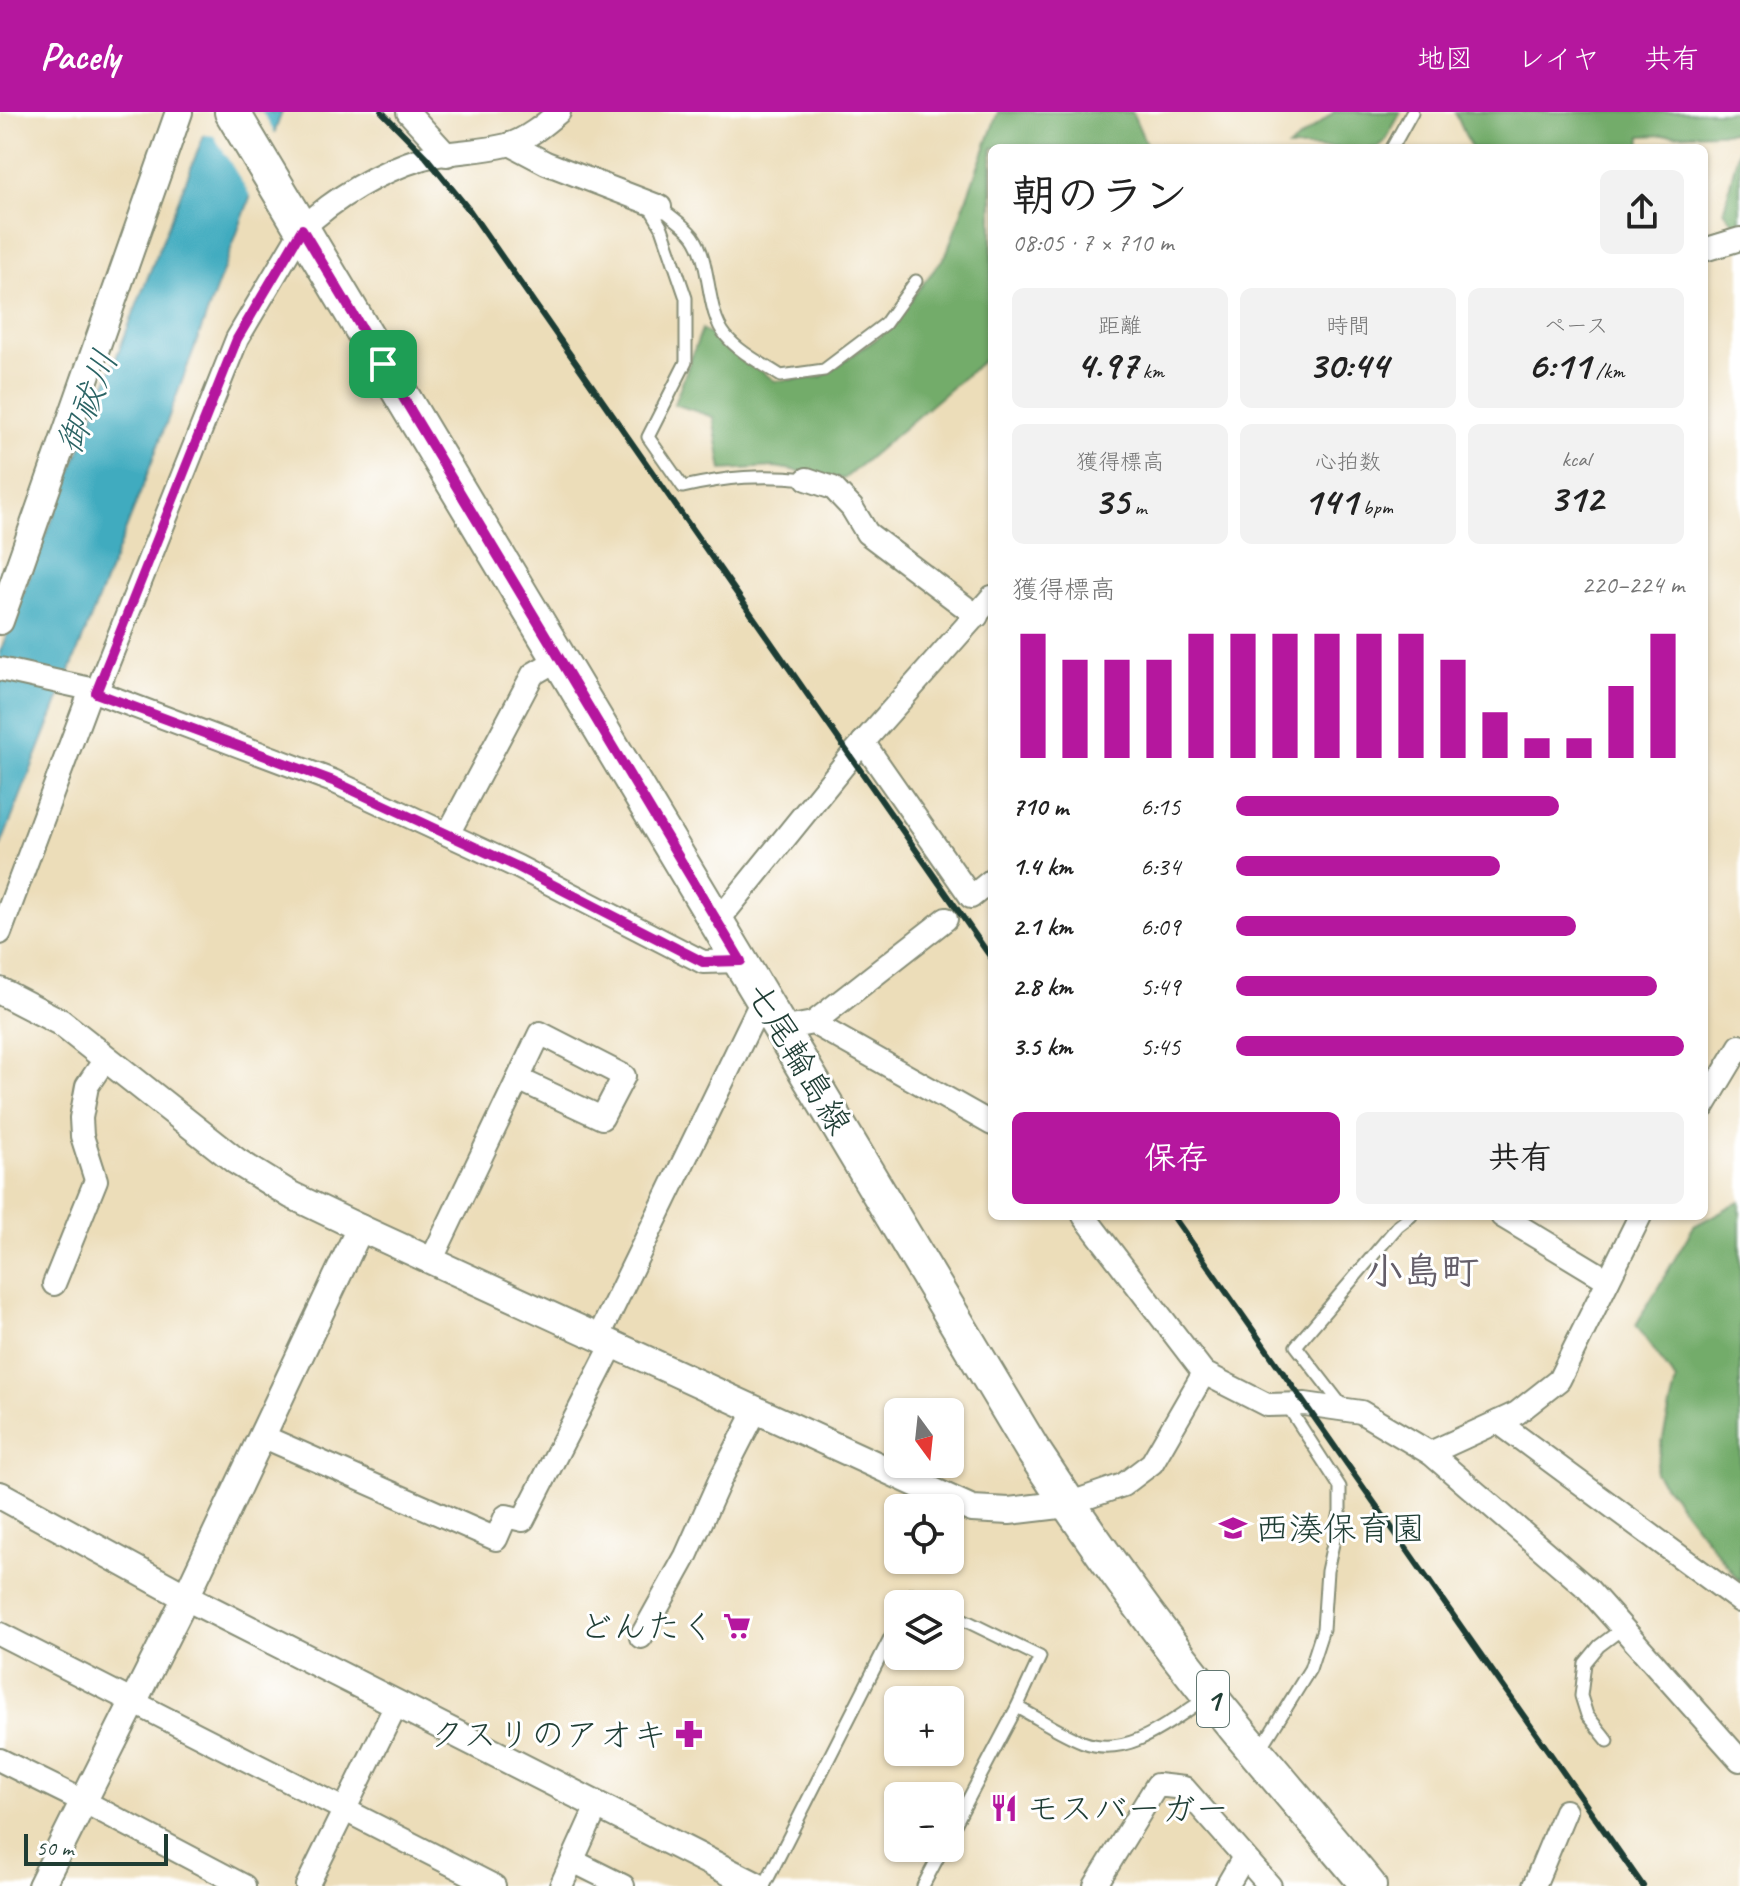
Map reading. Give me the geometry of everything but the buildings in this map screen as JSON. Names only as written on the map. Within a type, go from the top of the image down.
[{"type":"main road","name":"七尾輪島線","points":[[232,112],[763,998],[797,1026],[1032,1449],[1097,1547],[1210,1695],[1369,1886]]},
{"type":"street","points":[[0,621],[179,112]]},
{"type":"street","points":[[408,112],[447,155]]},
{"type":"street","points":[[0,933],[91,690],[237,339],[294,217],[317,215],[388,171],[426,157],[510,144],[559,112]]},
{"type":"street","points":[[510,144],[546,163],[653,204]]},
{"type":"street","points":[[1708,249],[1740,239]]},
{"type":"street","points":[[807,479],[833,488],[852,508],[867,533],[977,616]]},
{"type":"street","points":[[717,922],[863,742],[988,602]]},
{"type":"street","points":[[448,834],[533,674],[559,659]]},
{"type":"street","points":[[0,669],[91,690],[333,781],[518,867],[703,962],[741,961]]},
{"type":"street","points":[[863,742],[971,897],[988,883]]},
{"type":"street","points":[[946,919],[797,1026],[988,1122]]},
{"type":"street","points":[[0,991],[60,1022],[236,1161],[291,1195],[972,1509],[1009,1511],[1068,1504],[1123,1485],[1152,1463],[1204,1373]]},
{"type":"street","points":[[262,1436],[496,1539],[506,1516],[523,1520],[763,998]]},
{"type":"street","points":[[431,1261],[518,1079],[540,1033],[624,1076],[602,1118],[518,1079]]},
{"type":"street","points":[[1708,1099],[1740,1046]]},
{"type":"street","points":[[54,1284],[96,1180],[82,1136],[81,1118],[87,1086],[106,1058]]},
{"type":"street","points":[[1087,1220],[1204,1373],[1267,1405],[1305,1404],[1361,1412],[1430,1453],[1588,1589],[1740,1760]]},
{"type":"street","points":[[1509,1220],[1608,1280]]},
{"type":"street","points":[[1430,1453],[1517,1413],[1559,1380],[1638,1220]]},
{"type":"street","points":[[41,1886],[186,1597],[360,1228]]},
{"type":"street","points":[[641,1637],[686,1556],[756,1410]]},
{"type":"street","points":[[1498,1422],[1740,1601]]},
{"type":"street","points":[[0,1495],[186,1597],[757,1886]]},
{"type":"street","points":[[0,1634],[494,1886]]},
{"type":"street","points":[[307,1886],[397,1703]]},
{"type":"street","points":[[0,1760],[244,1886]]},
{"type":"street","points":[[1095,1886],[1157,1785],[1184,1788],[1270,1886]]},
{"type":"street","points":[[561,1886],[598,1804]]},
{"type":"street","points":[[1534,1886],[1565,1811]]},
{"type":"street","points":[[1227,1886],[1244,1857]]},
{"type":"street","points":[[573,1861],[623,1886]]},
{"type":"lane","points":[[1394,144],[1412,112]]},
{"type":"lane","points":[[653,204],[692,236],[701,254],[711,299],[724,334],[744,352],[781,376],[824,370],[885,324],[916,281]]},
{"type":"lane","points":[[653,204],[686,298],[686,362],[648,437],[683,487],[725,478],[768,475],[807,479]]},
{"type":"lane","points":[[1344,1410],[1296,1346],[1406,1220]]},
{"type":"lane","points":[[1258,1753],[1310,1669],[1323,1629],[1327,1571],[1340,1512],[1340,1487],[1286,1404]]},
{"type":"lane","points":[[964,1620],[1040,1657],[964,1807]]},
{"type":"lane","points":[[1608,1741],[1587,1715],[1581,1696],[1585,1663],[1599,1646],[1623,1628]]},
{"type":"lane","points":[[764,1886],[884,1650]]},
{"type":"lane","points":[[1017,1707],[1085,1743],[1112,1746],[1135,1741],[1159,1729],[1210,1695]]},
{"type":"lane","points":[[923,1886],[936,1862]]},
{"type":"green space","points":[[998,112],[1132,112],[1146,144],[988,144],[988,356],[844,479],[775,467],[722,470],[713,417],[674,404],[702,329],[775,381],[821,377],[882,335],[946,255]]},
{"type":"green space","points":[[1334,112],[1401,112],[1382,144],[1293,144]]},
{"type":"green space","points":[[1455,112],[1740,112],[1740,132],[1641,136],[1640,144],[1469,144]]},
{"type":"green space","points":[[1740,143],[1740,220],[1737,227],[1724,210]]},
{"type":"green space","points":[[1740,1201],[1740,1582],[1655,1473],[1676,1381],[1636,1325],[1694,1226]]},
{"type":"water","points":[[213,112],[282,112],[143,486],[0,848],[0,652]]},
{"type":"pier","points":[[208,112],[262,112],[277,137],[253,200],[214,136],[200,134]]},
{"type":"railway","points":[[382,112],[426,157],[470,211],[988,953]]},
{"type":"railway","points":[[1176,1220],[1643,1886]]},
{"type":"place","name":"西湊保育園","points":[[1233,1528]]},
{"type":"place","name":"どんたく","points":[[737,1626]]},
{"type":"place","name":"クスリのアオキ","points":[[689,1734]]},
{"type":"place","name":"モスバーガー","points":[[1004,1808]]},
{"type":"district","name":"小島町","points":[[1422,1271]]},
{"type":"route","points":[[302,229],[383,364],[741,961],[703,962],[518,867],[333,781],[96,693],[237,339],[302,229]]},
{"type":"water label","name":"御祓川","points":[[87,402]]}]
